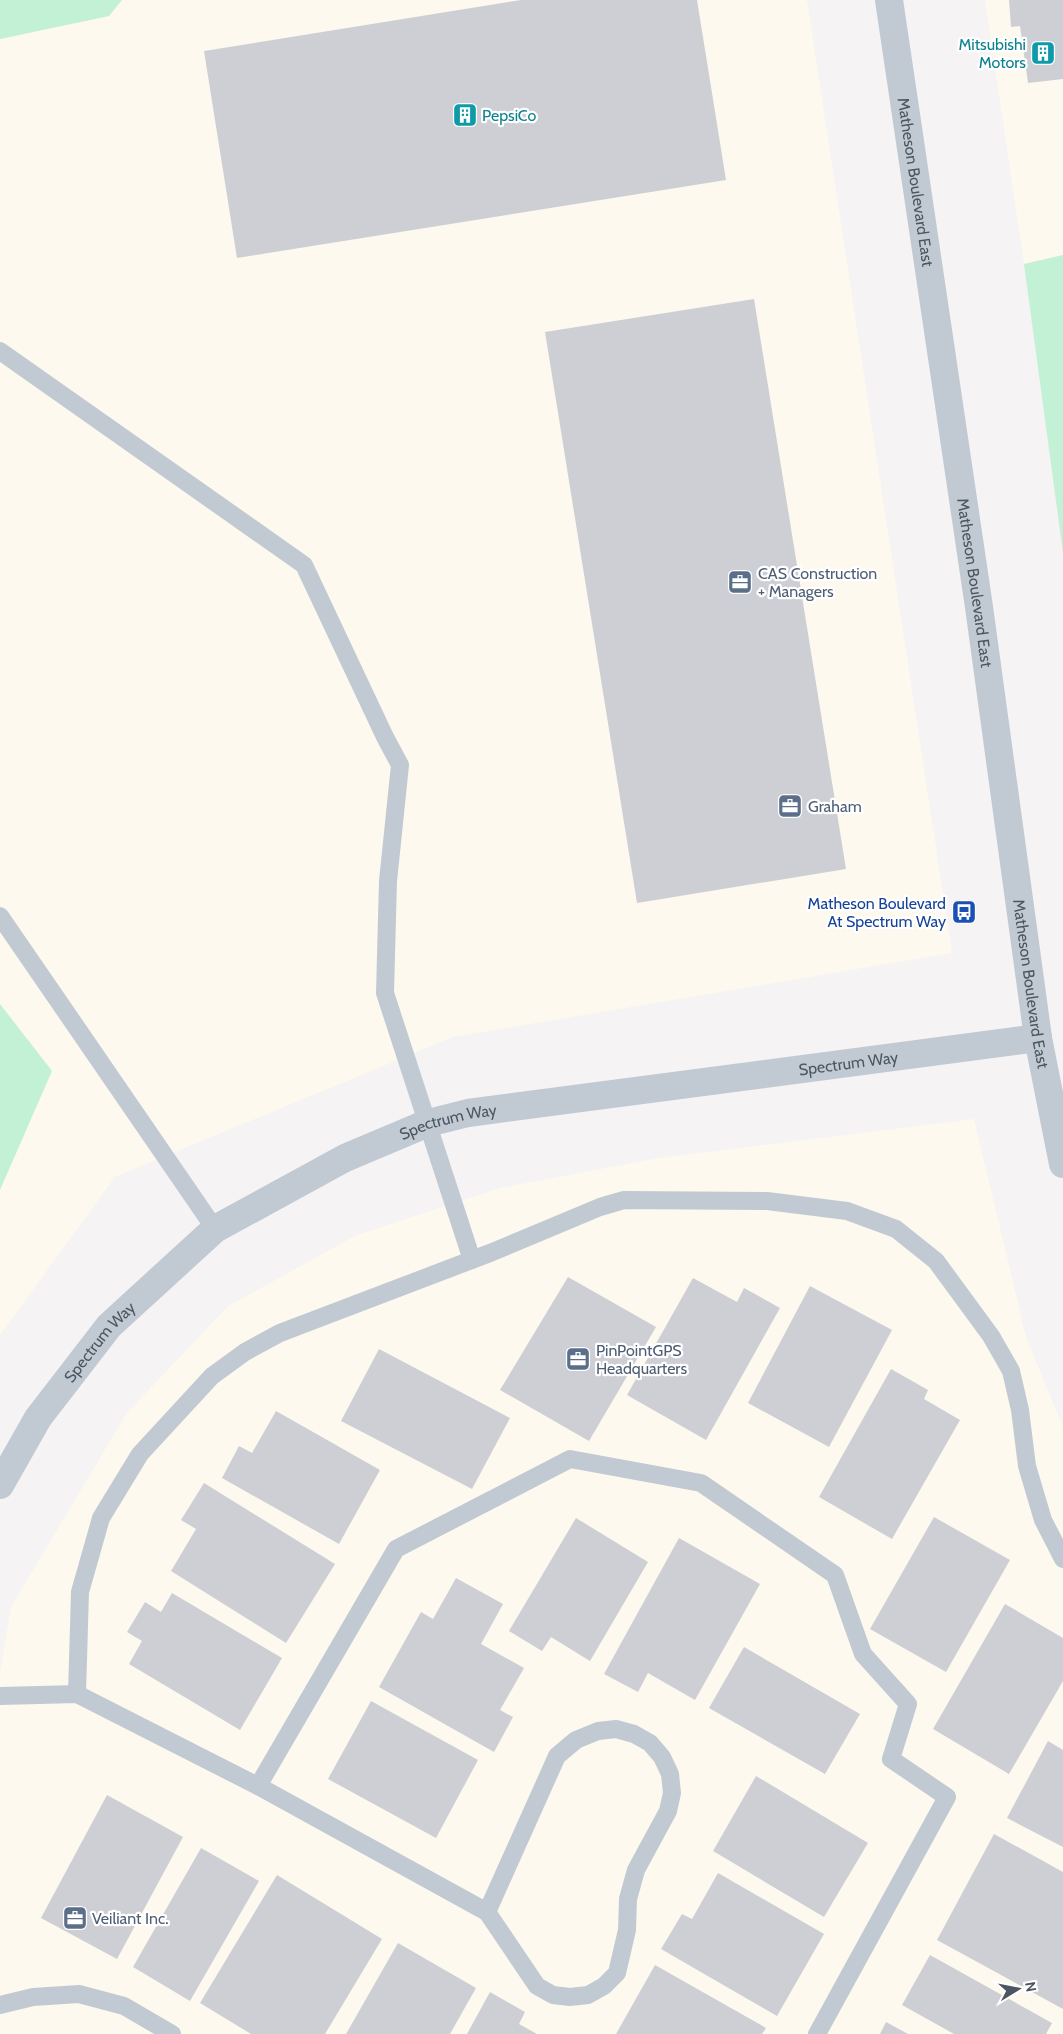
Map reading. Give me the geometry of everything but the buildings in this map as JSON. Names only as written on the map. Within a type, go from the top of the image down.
[{"type":"street","name":"Matheson Boulevard East","points":[[889,0],[978,598],[1038,1038],[1063,1164]]},
{"type":"street","name":"Spectrum Way","points":[[0,1485],[38,1418],[110,1326],[215,1229],[344,1158],[428,1123],[468,1113],[1038,1038]]},
{"type":"lane","points":[[0,352],[304,565],[400,765],[388,881],[385,993],[472,1260]]},
{"type":"lane","points":[[0,916],[215,1229]]},
{"type":"lane","points":[[77,1694],[80,1592],[101,1518],[140,1454],[212,1376],[245,1352],[280,1333],[472,1260],[600,1206],[624,1200],[767,1201],[847,1211],[896,1229],[936,1261],[992,1336],[1011,1371],[1020,1410],[1027,1466],[1043,1520],[1061,1550]]},
{"type":"lane","points":[[258,1786],[396,1549],[570,1459],[701,1484],[835,1575],[862,1654],[908,1704],[891,1759],[947,1797],[816,2034]]},
{"type":"lane","points":[[0,1696],[77,1694],[258,1786],[487,1912],[516,1958],[537,1986],[552,1994],[570,1998],[588,1995],[604,1986],[617,1973],[627,1930],[628,1899],[636,1870],[668,1811],[672,1793],[670,1774],[662,1757],[650,1743],[634,1734],[616,1729],[598,1731],[576,1740],[557,1756],[487,1912]]},
{"type":"lane","points":[[0,2005],[33,1997],[79,1994],[124,2006],[172,2034]]},
{"type":"shaded area","points":[[122,0],[807,0],[952,953],[453,1037],[115,1177],[0,1335],[0,39],[109,16]]},
{"type":"shaded area","points":[[985,0],[1063,0],[1063,255],[1024,264]]},
{"type":"shaded area","points":[[974,1119],[1026,1337],[1063,1427],[1063,2034],[0,2034],[0,1672],[11,1607],[126,1414],[228,1306],[357,1235],[500,1188],[658,1158]]},
{"type":"green space","points":[[0,0],[122,0],[109,16],[0,39]]},
{"type":"green space","points":[[1063,255],[1063,553],[1024,264]]},
{"type":"green space","points":[[0,1004],[52,1071],[0,1190]]},
{"type":"place","name":"Mitsubishi Motors","points":[[1043,53]]},
{"type":"place","name":"PepsiCo","points":[[465,115]]},
{"type":"place","name":"CAS Construction + Managers","points":[[740,582]]},
{"type":"place","name":"Graham","points":[[790,806]]},
{"type":"place","name":"Matheson Boulevard At Spectrum Way","points":[[964,912]]},
{"type":"place","name":"PinPointGPS Headquarters","points":[[578,1359]]},
{"type":"place","name":"Veiliant Inc.","points":[[75,1918]]}]
